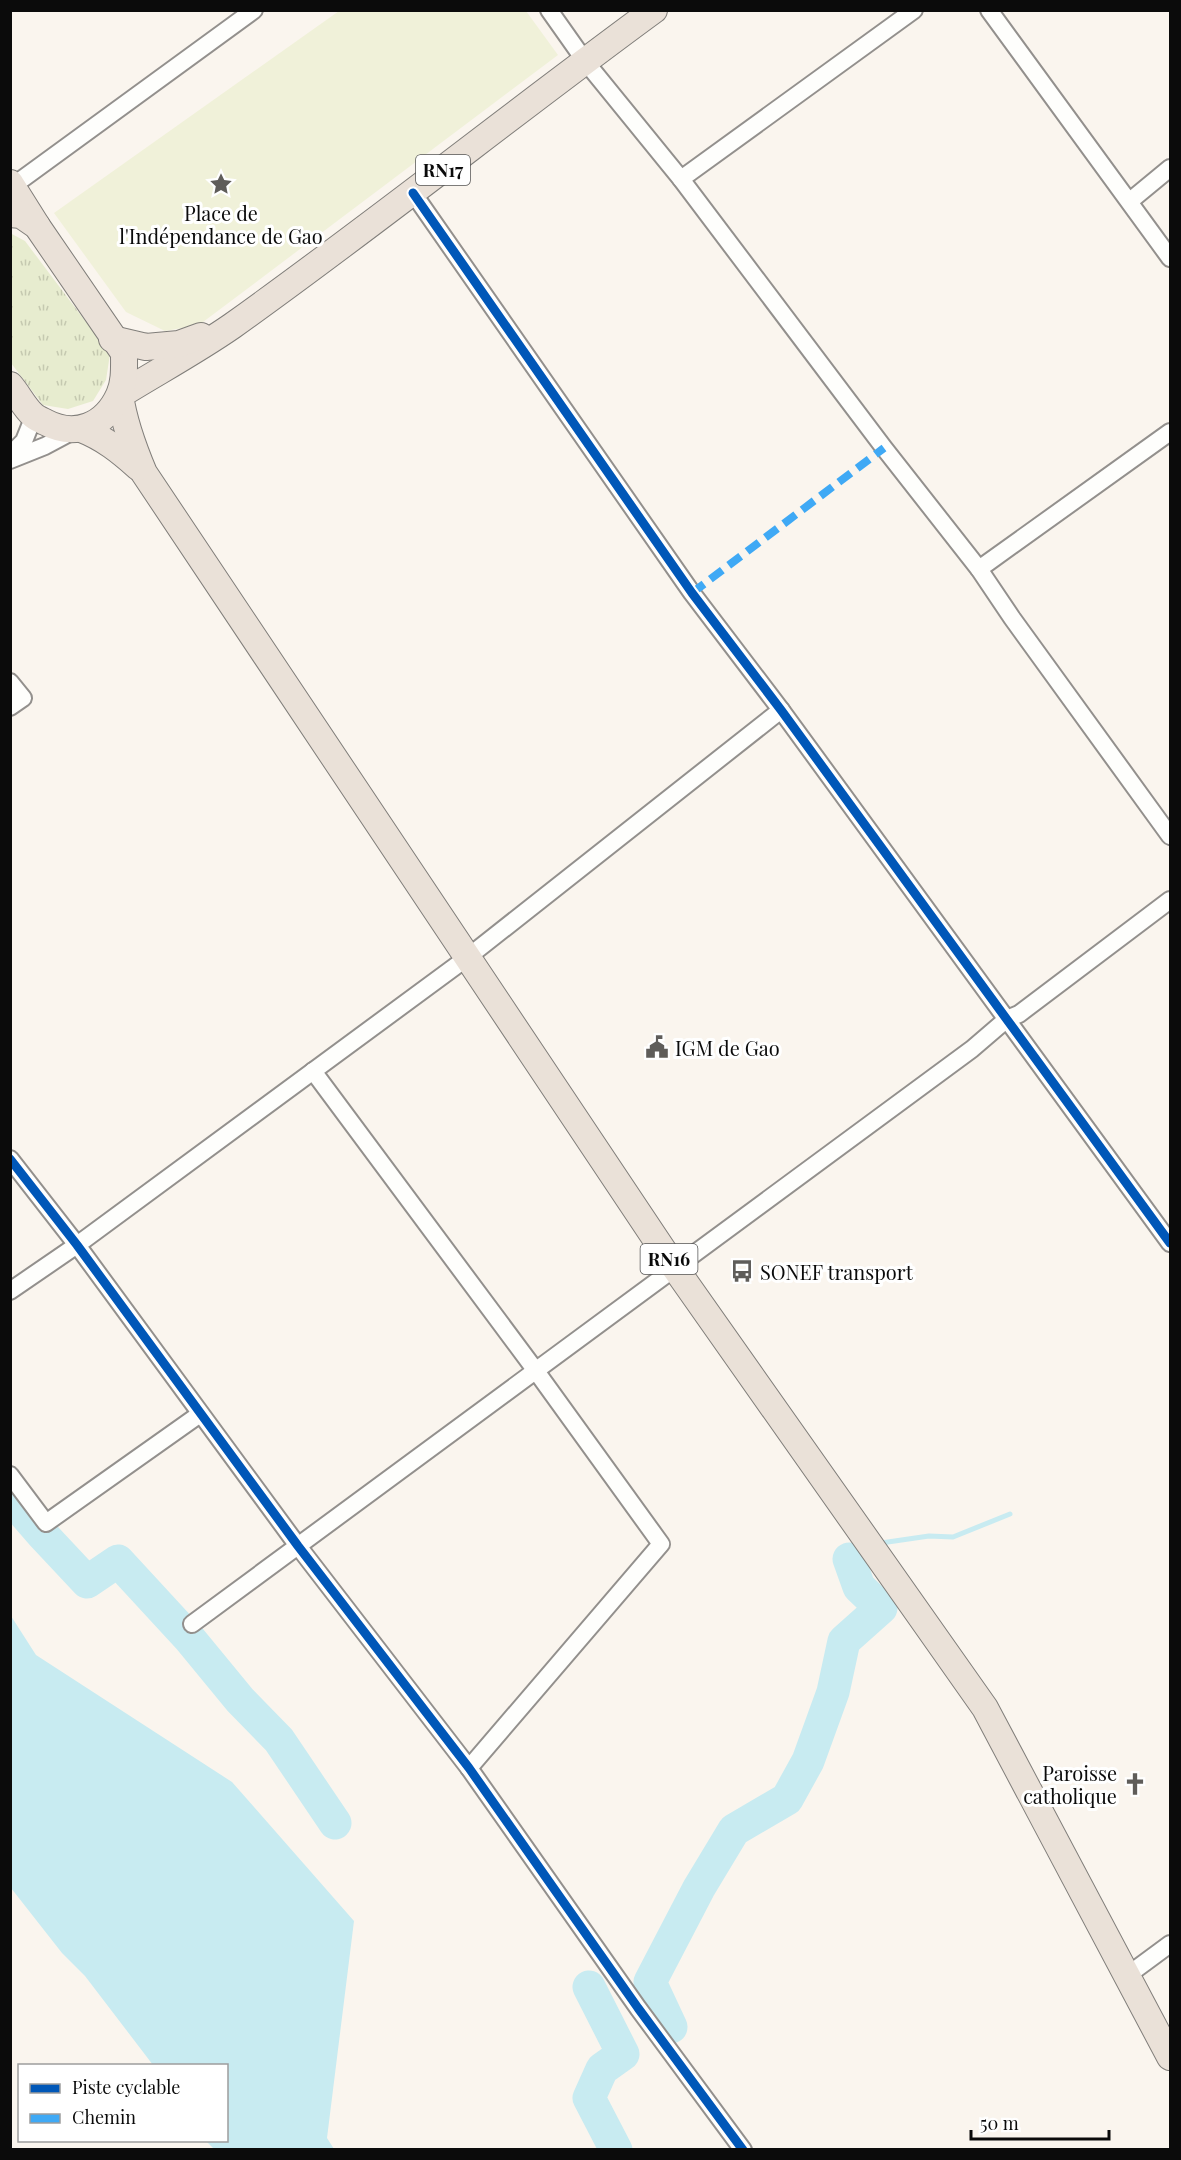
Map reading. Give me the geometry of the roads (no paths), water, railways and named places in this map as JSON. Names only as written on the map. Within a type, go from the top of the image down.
[{"type":"main road","name":"RN17","points":[[120,395],[230,327],[413,193],[654,10]]},
{"type":"main road","points":[[10,385],[34,416],[66,430],[79,429],[94,424],[108,412],[120,395],[124,373],[124,353],[112,339],[11,186]]},
{"type":"main road","points":[[10,214],[21,215],[37,226]]},
{"type":"main road","name":"RN17","points":[[112,339],[146,347],[179,344],[230,327]]},
{"type":"main road","name":"RN16","points":[[120,395],[127,432],[144,473],[675,1268],[985,1708],[1170,2057]]},
{"type":"main road","name":"RN16","points":[[79,429],[98,436],[118,449],[144,473]]},
{"type":"street","points":[[11,186],[254,10]]},
{"type":"street","points":[[549,10],[585,61],[681,179],[884,448],[980,569],[1012,618],[1170,836]]},
{"type":"street","points":[[681,179],[914,10]]},
{"type":"street","points":[[988,10],[1170,258]]},
{"type":"street","points":[[1130,201],[1170,168]]},
{"type":"street","points":[[413,193],[692,593],[781,710],[1170,1243]]},
{"type":"street","points":[[10,455],[24,441],[34,416]]},
{"type":"street","points":[[10,460],[79,429]]},
{"type":"street","points":[[980,569],[1170,432]]},
{"type":"street","points":[[10,682],[17,702]]},
{"type":"street","points":[[10,1291],[77,1245],[468,957],[781,710]]},
{"type":"street","points":[[192,1624],[972,1049],[1007,1019],[1019,1014],[1170,900]]},
{"type":"street","points":[[313,1071],[536,1371],[661,1544],[469,1768]]},
{"type":"street","points":[[10,1159],[77,1245],[298,1546],[469,1768],[638,2008],[743,2150]]},
{"type":"street","points":[[10,1475],[46,1523],[200,1414]]},
{"type":"street","points":[[1128,1975],[1170,1944]]},
{"type":"water","points":[[11,1616],[36,1655],[232,1782],[354,1921],[327,2138],[334,2149],[214,2149],[207,2142],[228,2142],[228,2064],[152,2064],[85,1976],[62,1953],[11,1888]]},
{"type":"waterway","points":[[10,1497],[87,1582],[118,1561],[189,1638],[240,1700],[279,1740],[335,1823]]},
{"type":"waterway","points":[[881,1543],[929,1536],[953,1537],[1010,1514]]},
{"type":"waterway","points":[[671,2027],[650,1982],[699,1888],[734,1830],[787,1799],[808,1761],[833,1692],[844,1641],[881,1608],[859,1587],[849,1559]]},
{"type":"waterway","points":[[589,1987],[623,2054],[602,2069],[589,2098],[616,2150]]},
{"type":"place","name":"Place de l'Indépendance de Gao","points":[[221,184]]},
{"type":"place","name":"IGM de Gao","points":[[657,1047]]},
{"type":"place","name":"SONEF transport","points":[[742,1271]]},
{"type":"place","name":"Paroisse catholique","points":[[1135,1784]]}]
